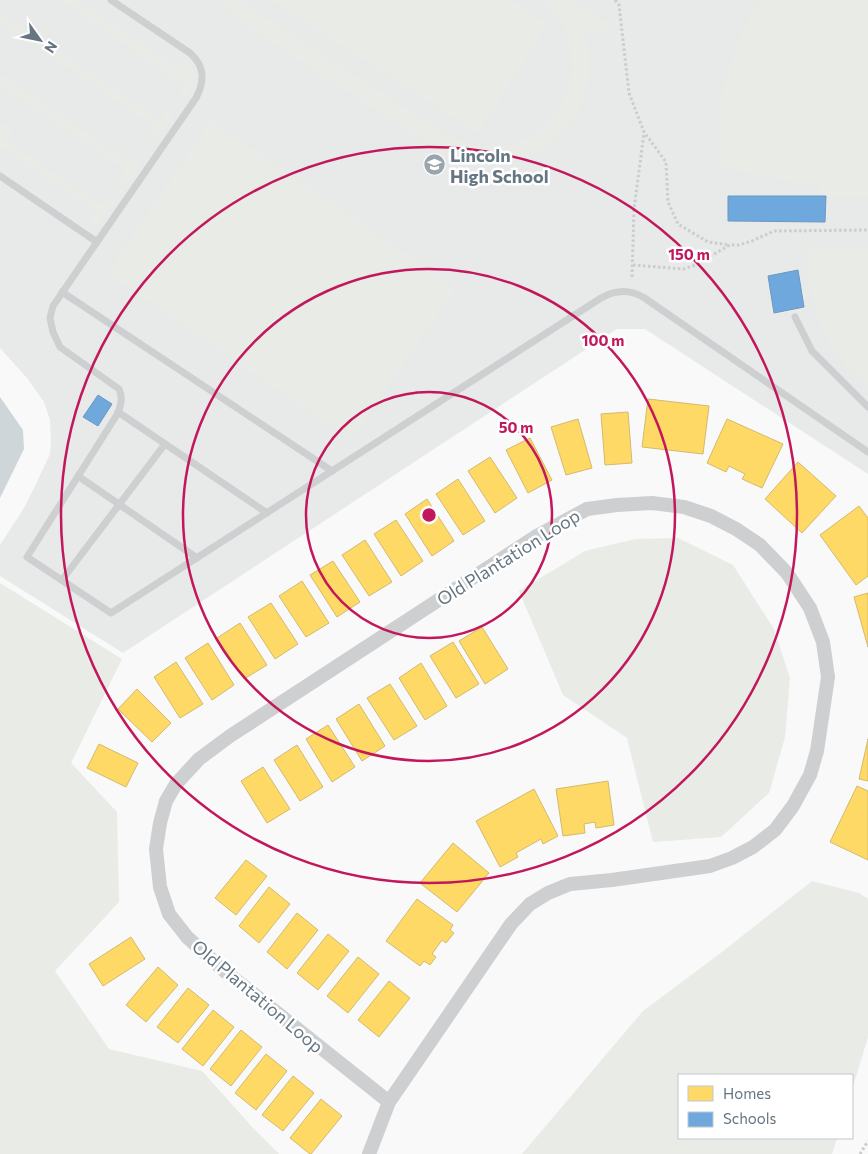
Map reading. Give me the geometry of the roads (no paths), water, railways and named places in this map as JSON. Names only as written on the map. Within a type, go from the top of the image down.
[{"type":"street","name":"Old Plantation Loop","points":[[369,1154],[388,1102],[512,924],[530,904],[548,893],[570,884],[710,866],[732,858],[753,847],[775,830],[793,806],[810,775],[817,751],[828,677],[823,642],[810,608],[787,573],[760,545],[736,529],[702,513],[652,503],[587,509],[535,537],[230,736],[199,759],[176,784],[166,801],[156,849],[160,887],[169,914],[187,936],[222,969],[388,1102]]},
{"type":"lane","points":[[111,0],[196,58],[202,72],[200,90],[196,98],[62,292],[53,306],[50,318],[53,332],[60,347],[119,389],[122,395],[118,412],[27,557],[111,613],[604,296],[616,292],[627,291],[643,297],[867,448]]},
{"type":"lane","points":[[0,176],[97,242]]},
{"type":"lane","points":[[62,292],[332,471]]},
{"type":"lane","points":[[795,317],[812,352],[868,406]]},
{"type":"lane","points":[[118,412],[267,513]]},
{"type":"lane","points":[[62,580],[165,444]]},
{"type":"lane","points":[[78,476],[197,558]]},
{"type":"place","name":"Lincoln High School","points":[[434,165]]}]
